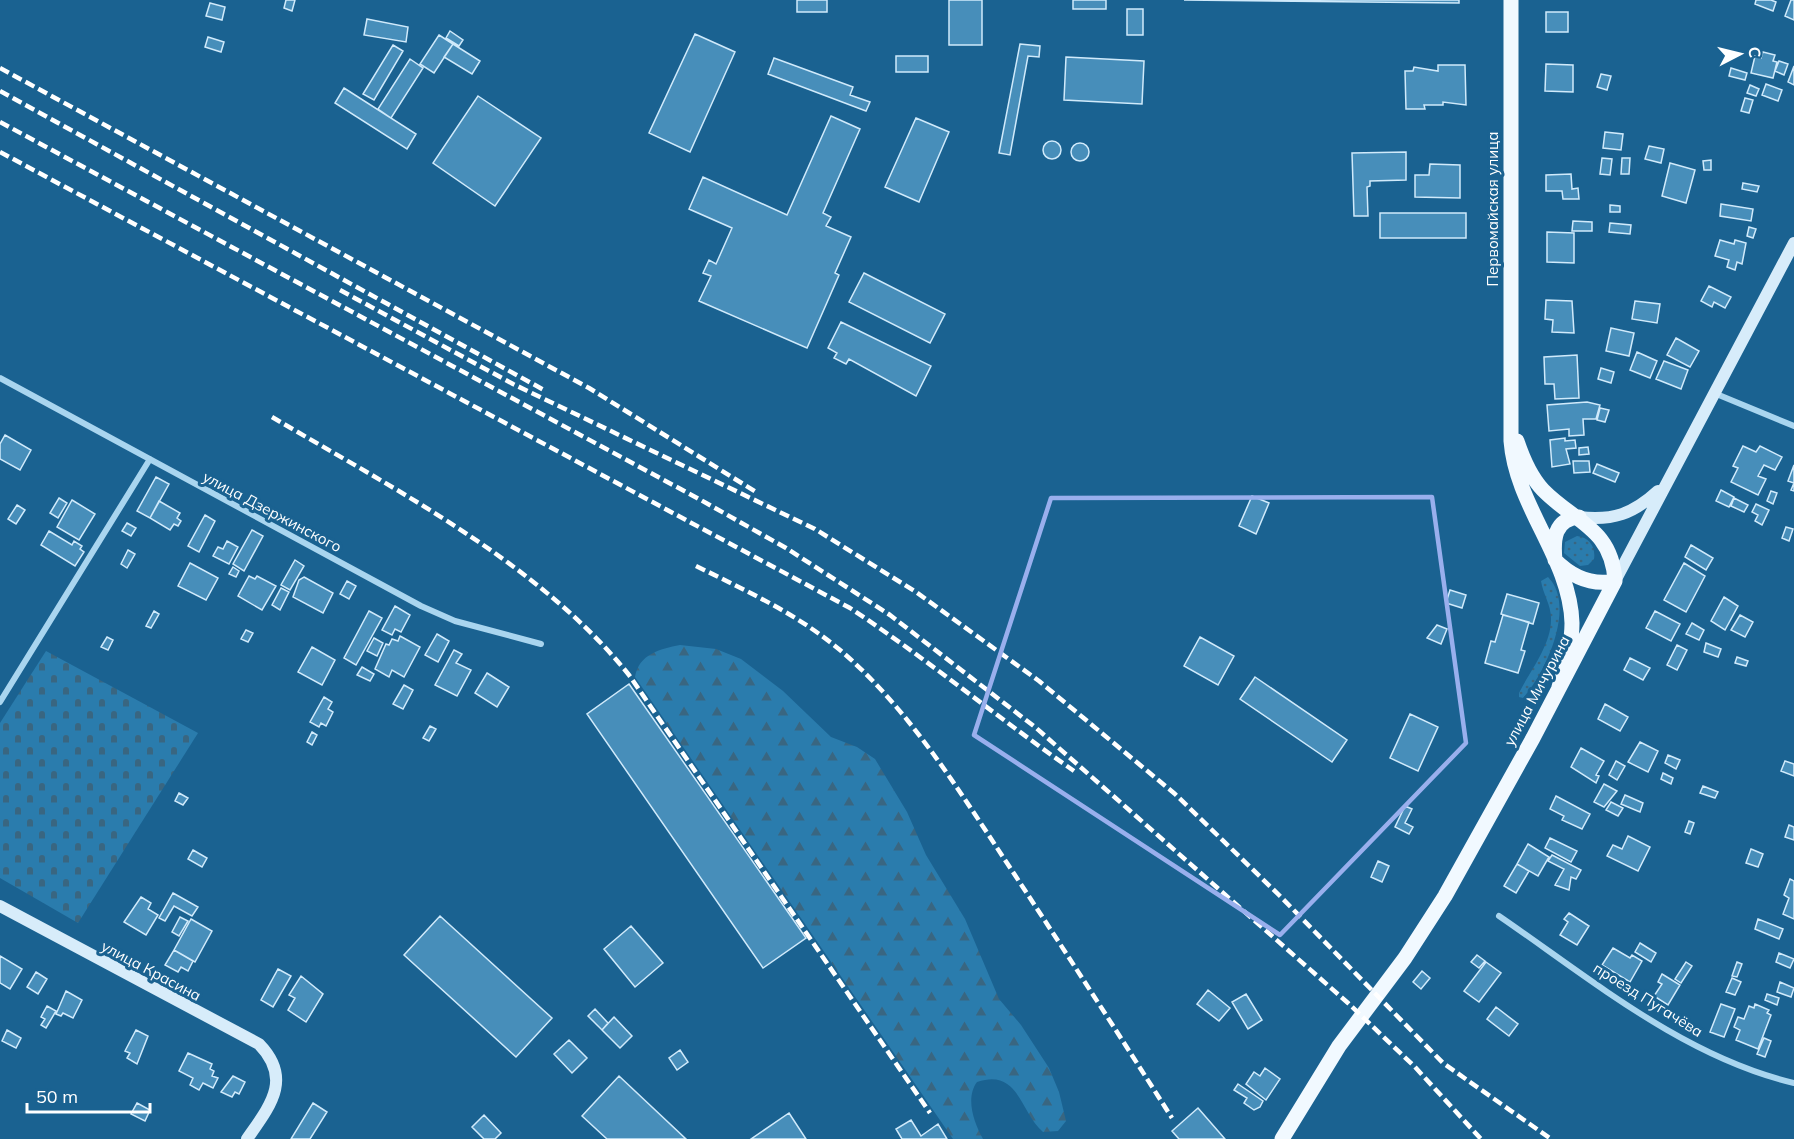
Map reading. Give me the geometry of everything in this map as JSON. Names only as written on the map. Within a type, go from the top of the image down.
[{"type":"main road","name":"Первомайская улица","points":[[1511,0],[1512,453],[1518,480],[1555,560],[1569,600],[1572,621],[1569,649],[1559,687]]},
{"type":"main road","name":"улица Мичурина","points":[[1282,1139],[1339,1046],[1405,958],[1445,896],[1559,687],[1794,243]]},
{"type":"main road","name":"Первомайская улица","points":[[1511,418],[1522,455],[1535,481],[1555,501],[1579,517],[1597,534],[1606,547],[1614,581]]},
{"type":"main road","points":[[1614,581],[1595,582],[1581,578],[1555,560],[1554,541],[1558,528],[1568,519],[1579,517],[1602,519],[1625,515],[1644,504],[1665,484]]},
{"type":"main road","name":"улица Красина","points":[[0,906],[204,1016],[254,1040],[267,1052],[276,1073],[274,1096],[247,1139]]},
{"type":"street","name":"улица Дзержинского","points":[[0,378],[422,606],[455,621],[541,644]]},
{"type":"street","points":[[1714,393],[1794,426]]},
{"type":"street","points":[[0,702],[150,459]]},
{"type":"street","name":"проезд Пугачёва","points":[[1499,916],[1678,1036],[1730,1062],[1794,1083]]},
{"type":"highlighted area","points":[[1432,497],[1466,743],[1280,935],[974,735],[1051,498]]},
{"type":"green space","points":[[1577,536],[1585,538],[1593,547],[1594,559],[1588,565],[1580,566],[1564,553],[1565,542]]},
{"type":"green space","points":[[1548,577],[1556,590],[1559,622],[1548,657],[1532,687],[1523,698],[1519,697],[1519,693],[1548,638],[1551,613],[1541,581]]},
{"type":"green space","points":[[680,645],[716,649],[741,659],[783,691],[831,737],[857,747],[875,759],[907,812],[926,855],[965,919],[999,999],[1021,1025],[1049,1068],[1059,1092],[1066,1121],[1058,1131],[1043,1132],[1035,1124],[1010,1086],[1002,1081],[991,1079],[977,1082],[972,1095],[974,1118],[983,1139],[953,1139],[635,677],[637,669],[646,658],[665,648]]},
{"type":"green space","points":[[46,651],[198,733],[78,923],[0,878],[0,723]]},
{"type":"building","points":[[286,0],[295,0],[292,11],[284,8]]},
{"type":"building","points":[[797,0],[827,0],[827,12],[797,12]]},
{"type":"building","points":[[949,0],[982,0],[982,45],[949,45]]},
{"type":"building","points":[[1073,0],[1106,0],[1106,9],[1073,9]]},
{"type":"building","points":[[1184,0],[1459,0],[1459,3]]},
{"type":"building","points":[[1756,0],[1776,2],[1773,11],[1755,4]]},
{"type":"building","points":[[1791,0],[1794,0],[1794,20],[1785,16]]},
{"type":"building","points":[[210,3],[225,7],[222,20],[206,16]]},
{"type":"building","points":[[1127,9],[1143,9],[1143,35],[1127,35]]},
{"type":"building","points":[[1546,12],[1568,12],[1568,32],[1546,32]]},
{"type":"building","points":[[367,19],[408,27],[406,42],[364,35]]},
{"type":"building","points":[[450,31],[463,40],[459,46],[446,38]]},
{"type":"building","points":[[695,34],[735,52],[690,152],[649,133]]},
{"type":"building","points":[[439,35],[453,44],[434,73],[420,64]]},
{"type":"building","points":[[208,37],[224,42],[221,52],[205,47]]},
{"type":"building","points":[[453,44],[480,61],[472,74],[444,57]]},
{"type":"building","points":[[1020,44],[1040,46],[1039,57],[1028,56],[1010,155],[999,153]]},
{"type":"building","points":[[393,45],[403,51],[374,100],[363,94]]},
{"type":"building","points":[[1763,52],[1775,55],[1773,61],[1777,62],[1773,78],[1751,73],[1755,56],[1761,58]]},
{"type":"building","points":[[896,56],[928,56],[928,72],[896,72]]},
{"type":"building","points":[[1066,57],[1144,61],[1142,104],[1064,100]]},
{"type":"building","points":[[774,58],[853,87],[850,95],[870,102],[866,111],[768,74]]},
{"type":"building","points":[[410,59],[423,68],[391,118],[378,109]]},
{"type":"building","points":[[1779,61],[1788,64],[1784,75],[1775,71]]},
{"type":"building","points":[[1546,64],[1573,65],[1573,92],[1545,91]]},
{"type":"building","points":[[1438,65],[1465,65],[1466,105],[1443,102],[1443,105],[1424,105],[1425,109],[1406,109],[1405,71],[1413,71],[1414,67],[1438,71]]},
{"type":"building","points":[[1794,66],[1794,85],[1788,82]]},
{"type":"building","points":[[1731,68],[1747,73],[1745,80],[1729,76]]},
{"type":"building","points":[[1601,74],[1611,76],[1607,90],[1597,87]]},
{"type":"building","points":[[1766,84],[1782,90],[1778,101],[1762,95]]},
{"type":"building","points":[[1750,85],[1759,89],[1756,96],[1747,93]]},
{"type":"building","points":[[344,88],[416,134],[407,149],[335,103]]},
{"type":"building","points":[[478,96],[541,138],[495,206],[433,163]]},
{"type":"building","points":[[1745,98],[1753,100],[1749,113],[1741,111]]},
{"type":"building","points":[[831,116],[860,129],[823,213],[831,217],[826,226],[851,237],[835,273],[839,275],[807,348],[699,301],[711,276],[703,273],[709,260],[716,264],[732,228],[689,209],[703,177],[787,215]]},
{"type":"building","points":[[916,118],[949,132],[919,202],[885,187]]},
{"type":"building","points":[[1605,132],[1623,134],[1621,150],[1603,148]]},
{"type":"building","points":[[1052,141],[1058,144],[1061,150],[1058,156],[1052,159],[1046,156],[1043,150],[1046,144]]},
{"type":"building","points":[[1080,143],[1086,146],[1089,152],[1086,158],[1080,161],[1074,158],[1071,152],[1074,146]]},
{"type":"building","points":[[1649,146],[1664,149],[1661,163],[1645,159]]},
{"type":"building","points":[[1406,152],[1406,180],[1370,181],[1370,186],[1367,187],[1368,216],[1354,216],[1352,153]]},
{"type":"building","points":[[1602,158],[1612,159],[1610,175],[1600,174]]},
{"type":"building","points":[[1622,158],[1630,158],[1629,174],[1621,174]]},
{"type":"building","points":[[1711,160],[1711,170],[1704,170],[1703,161]]},
{"type":"building","points":[[1670,163],[1695,170],[1686,203],[1662,196]]},
{"type":"building","points":[[1430,164],[1460,165],[1460,198],[1415,197],[1415,175],[1429,175]]},
{"type":"building","points":[[1571,174],[1572,189],[1578,188],[1579,199],[1563,199],[1562,191],[1546,191],[1546,175]]},
{"type":"building","points":[[1743,183],[1759,186],[1757,192],[1742,189]]},
{"type":"building","points":[[1721,204],[1753,209],[1751,221],[1720,216]]},
{"type":"building","points":[[1610,205],[1620,206],[1620,212],[1610,212]]},
{"type":"building","points":[[1380,213],[1466,213],[1466,238],[1380,238]]},
{"type":"building","points":[[1573,221],[1592,222],[1592,231],[1572,231]]},
{"type":"building","points":[[1610,223],[1631,225],[1630,234],[1609,232]]},
{"type":"building","points":[[1749,227],[1756,229],[1753,238],[1747,236]]},
{"type":"building","points":[[1547,232],[1574,233],[1574,263],[1547,262]]},
{"type":"building","points":[[1720,240],[1734,244],[1735,240],[1746,243],[1742,264],[1737,262],[1735,270],[1727,267],[1729,260],[1715,256]]},
{"type":"building","points":[[864,273],[945,314],[930,343],[849,302]]},
{"type":"building","points":[[1709,286],[1731,297],[1725,308],[1714,302],[1712,307],[1701,301]]},
{"type":"building","points":[[1546,300],[1572,301],[1574,333],[1552,332],[1553,320],[1545,319]]},
{"type":"building","points":[[1635,301],[1660,304],[1657,323],[1632,319]]},
{"type":"building","points":[[841,322],[931,366],[916,396],[849,359],[846,364],[834,358],[837,353],[828,348]]},
{"type":"building","points":[[1611,328],[1634,333],[1629,356],[1606,351]]},
{"type":"building","points":[[1676,338],[1699,351],[1690,367],[1667,355]]},
{"type":"building","points":[[1637,352],[1657,361],[1650,378],[1630,370]]},
{"type":"building","points":[[1577,355],[1579,398],[1555,399],[1554,384],[1545,384],[1544,357]]},
{"type":"building","points":[[1664,361],[1688,370],[1681,389],[1656,379]]},
{"type":"building","points":[[1601,368],[1614,372],[1611,383],[1598,379]]},
{"type":"building","points":[[1587,402],[1600,405],[1596,419],[1583,419],[1584,435],[1569,436],[1569,429],[1549,431],[1547,405]]},
{"type":"building","points":[[1600,408],[1609,410],[1605,422],[1597,420]]},
{"type":"building","points":[[5,435],[31,450],[20,470],[0,459],[0,444]]},
{"type":"building","points":[[1565,438],[1565,441],[1575,440],[1576,448],[1566,449],[1570,464],[1552,467],[1550,440]]},
{"type":"building","points":[[1743,446],[1756,452],[1760,446],[1782,457],[1775,470],[1764,465],[1758,476],[1766,479],[1758,495],[1731,482],[1738,468],[1733,466]]},
{"type":"building","points":[[1588,447],[1589,454],[1579,455],[1579,448]]},
{"type":"building","points":[[1573,461],[1589,461],[1590,472],[1574,473]]},
{"type":"building","points":[[1597,464],[1619,473],[1615,482],[1593,473]]},
{"type":"building","points":[[1794,465],[1794,483],[1788,481]]},
{"type":"building","points":[[156,477],[169,484],[150,518],[137,511]]},
{"type":"building","points":[[1721,490],[1734,497],[1729,507],[1716,501]]},
{"type":"building","points":[[1771,491],[1777,493],[1773,504],[1767,501]]},
{"type":"building","points":[[1252,496],[1269,503],[1256,534],[1239,526]]},
{"type":"building","points":[[59,498],[67,503],[58,518],[50,513]]},
{"type":"building","points":[[1734,498],[1748,505],[1744,512],[1731,506]]},
{"type":"building","points":[[72,500],[95,514],[79,540],[57,527]]},
{"type":"building","points":[[159,501],[180,513],[177,518],[181,521],[178,526],[174,524],[170,530],[150,518]]},
{"type":"building","points":[[1756,504],[1769,510],[1762,525],[1755,521],[1758,515],[1752,512]]},
{"type":"building","points":[[17,505],[25,510],[16,524],[8,519]]},
{"type":"building","points":[[205,515],[215,521],[199,552],[188,546]]},
{"type":"building","points":[[127,523],[136,528],[131,536],[122,531]]},
{"type":"building","points":[[1786,527],[1793,529],[1789,541],[1782,538]]},
{"type":"building","points":[[252,530],[263,536],[244,571],[233,564]]},
{"type":"building","points":[[49,531],[72,545],[74,541],[82,546],[80,549],[84,552],[75,566],[41,545]]},
{"type":"building","points":[[227,541],[238,547],[229,564],[213,556],[218,547],[223,549]]},
{"type":"building","points":[[1691,545],[1713,558],[1706,570],[1685,557]]},
{"type":"building","points":[[128,550],[135,554],[127,568],[121,564]]},
{"type":"building","points":[[295,560],[304,566],[290,590],[281,585]]},
{"type":"building","points":[[190,563],[218,578],[206,600],[178,586]]},
{"type":"building","points":[[1684,563],[1705,576],[1686,612],[1664,600]]},
{"type":"building","points":[[233,567],[239,571],[236,577],[229,574]]},
{"type":"building","points":[[249,576],[255,579],[257,576],[276,586],[262,610],[238,596]]},
{"type":"building","points":[[304,577],[333,593],[323,613],[293,597],[299,580]]},
{"type":"building","points":[[347,581],[356,586],[349,599],[340,594]]},
{"type":"building","points":[[281,588],[289,592],[280,610],[272,605]]},
{"type":"building","points":[[1450,590],[1466,595],[1462,608],[1446,603]]},
{"type":"building","points":[[1507,594],[1539,603],[1533,624],[1501,614]]},
{"type":"building","points":[[1724,597],[1738,606],[1725,630],[1711,621]]},
{"type":"building","points":[[395,606],[410,615],[401,632],[395,629],[392,635],[382,630]]},
{"type":"building","points":[[154,611],[159,614],[151,628],[146,626]]},
{"type":"building","points":[[369,611],[382,618],[356,665],[344,658]]},
{"type":"building","points":[[1655,611],[1680,624],[1671,641],[1646,628]]},
{"type":"building","points":[[1503,615],[1529,622],[1521,650],[1525,651],[1518,673],[1485,663],[1491,641],[1495,642]]},
{"type":"building","points":[[1740,615],[1753,622],[1745,637],[1731,630]]},
{"type":"building","points":[[1692,623],[1704,630],[1699,640],[1686,634]]},
{"type":"building","points":[[1437,625],[1447,629],[1441,644],[1427,638]]},
{"type":"building","points":[[246,630],[253,633],[248,642],[241,639]]},
{"type":"building","points":[[437,634],[449,641],[438,662],[425,655]]},
{"type":"building","points":[[400,636],[420,647],[404,677],[392,670],[389,677],[375,669],[386,644],[389,645],[392,639],[398,641]]},
{"type":"building","points":[[107,637],[113,640],[108,650],[101,647]]},
{"type":"building","points":[[1200,637],[1234,656],[1218,685],[1184,666]]},
{"type":"building","points":[[374,638],[383,643],[377,656],[367,651]]},
{"type":"building","points":[[1706,643],[1721,649],[1718,657],[1704,652]]},
{"type":"building","points":[[1677,645],[1687,650],[1677,670],[1667,665]]},
{"type":"building","points":[[312,647],[335,660],[322,685],[298,672]]},
{"type":"building","points":[[454,650],[462,654],[456,663],[471,670],[457,696],[435,685]]},
{"type":"building","points":[[1737,657],[1748,661],[1746,666],[1735,663]]},
{"type":"building","points":[[1630,658],[1650,668],[1643,680],[1624,670]]},
{"type":"building","points":[[362,667],[374,674],[370,681],[357,675]]},
{"type":"building","points":[[487,673],[509,687],[497,707],[475,693]]},
{"type":"building","points":[[1255,677],[1347,740],[1332,762],[1240,699]]},
{"type":"building","points":[[629,684],[806,938],[763,968],[587,714]]},
{"type":"building","points":[[404,685],[413,690],[403,709],[393,704]]},
{"type":"building","points":[[324,697],[332,702],[328,709],[333,712],[326,726],[321,723],[319,727],[310,722]]},
{"type":"building","points":[[1605,704],[1628,717],[1620,731],[1598,719]]},
{"type":"building","points":[[1410,714],[1438,727],[1418,771],[1390,758]]},
{"type":"building","points":[[430,726],[436,729],[429,741],[423,738]]},
{"type":"building","points":[[312,732],[317,735],[312,745],[307,742]]},
{"type":"building","points":[[1640,742],[1658,751],[1648,772],[1628,762]]},
{"type":"building","points":[[1581,748],[1604,761],[1596,775],[1599,776],[1596,783],[1571,767]]},
{"type":"building","points":[[1668,755],[1680,760],[1676,769],[1665,763]]},
{"type":"building","points":[[1616,761],[1625,766],[1617,780],[1609,775]]},
{"type":"building","points":[[1785,761],[1794,764],[1794,776],[1781,771]]},
{"type":"building","points":[[1663,773],[1673,778],[1671,784],[1661,779]]},
{"type":"building","points":[[1604,784],[1617,791],[1604,807],[1594,802]]},
{"type":"building","points":[[1703,786],[1718,792],[1715,798],[1700,793]]},
{"type":"building","points":[[179,793],[188,798],[183,805],[175,801]]},
{"type":"building","points":[[1625,795],[1643,803],[1640,812],[1621,804]]},
{"type":"building","points":[[1556,796],[1590,814],[1582,829],[1562,820],[1564,816],[1550,809]]},
{"type":"building","points":[[1611,802],[1623,808],[1618,816],[1606,810]]},
{"type":"building","points":[[1405,806],[1412,809],[1405,823],[1413,827],[1409,834],[1395,827]]},
{"type":"building","points":[[1689,821],[1694,823],[1690,834],[1685,832]]},
{"type":"building","points":[[1789,825],[1794,827],[1794,840],[1785,837]]},
{"type":"building","points":[[1628,836],[1650,847],[1638,871],[1607,856],[1613,845],[1622,849]]},
{"type":"building","points":[[1550,838],[1577,851],[1571,862],[1545,848]]},
{"type":"building","points":[[1528,844],[1549,857],[1538,876],[1517,864]]},
{"type":"building","points":[[1751,849],[1763,854],[1758,867],[1746,863]]},
{"type":"building","points":[[193,850],[207,858],[202,867],[188,859]]},
{"type":"building","points":[[1552,855],[1581,870],[1576,879],[1571,877],[1569,890],[1555,885],[1564,869],[1548,861]]},
{"type":"building","points":[[1378,861],[1389,866],[1382,882],[1371,877]]},
{"type":"building","points":[[1517,864],[1529,871],[1516,893],[1504,886]]},
{"type":"building","points":[[1790,879],[1794,881],[1794,919],[1783,914],[1789,898],[1784,895]]},
{"type":"building","points":[[173,893],[198,907],[192,916],[174,906],[165,921],[159,918]]},
{"type":"building","points":[[141,897],[151,903],[148,909],[158,915],[146,935],[124,922]]},
{"type":"building","points":[[1569,913],[1589,926],[1577,945],[1560,935],[1568,922],[1564,919]]},
{"type":"building","points":[[440,916],[552,1018],[516,1057],[404,955]]},
{"type":"building","points":[[180,917],[188,921],[179,936],[172,932]]},
{"type":"building","points":[[191,919],[212,931],[195,962],[174,950]]},
{"type":"building","points":[[1758,919],[1783,929],[1779,939],[1755,929]]},
{"type":"building","points":[[631,926],[663,963],[635,987],[604,949]]},
{"type":"building","points":[[1640,943],[1656,953],[1651,962],[1635,952]]},
{"type":"building","points":[[1613,948],[1630,958],[1632,955],[1642,961],[1630,982],[1602,965]]},
{"type":"building","points":[[174,950],[193,961],[188,971],[181,967],[178,972],[165,965]]},
{"type":"building","points":[[1779,953],[1794,959],[1790,968],[1776,962]]},
{"type":"building","points":[[1477,955],[1485,961],[1479,968],[1471,962]]},
{"type":"building","points":[[0,956],[22,969],[10,989],[0,983]]},
{"type":"building","points":[[1486,962],[1501,973],[1479,1002],[1464,991]]},
{"type":"building","points":[[1686,962],[1692,966],[1681,983],[1675,979]]},
{"type":"building","points":[[1737,962],[1742,964],[1737,977],[1732,976]]},
{"type":"building","points":[[278,969],[291,976],[273,1007],[261,1000]]},
{"type":"building","points":[[1422,971],[1430,978],[1421,989],[1413,982]]},
{"type":"building","points":[[36,972],[47,979],[38,994],[27,987]]},
{"type":"building","points":[[1662,974],[1680,985],[1668,1005],[1654,996],[1662,984],[1658,982]]},
{"type":"building","points":[[301,976],[323,994],[306,1022],[288,1010],[295,998],[289,995]]},
{"type":"building","points":[[1732,978],[1741,982],[1735,995],[1726,992]]},
{"type":"building","points":[[1780,982],[1794,988],[1791,997],[1777,992]]},
{"type":"building","points":[[1208,990],[1230,1008],[1219,1021],[1197,1004]]},
{"type":"building","points":[[66,991],[82,1000],[73,1018],[63,1013],[61,1016],[56,1014]]},
{"type":"building","points":[[1246,994],[1262,1020],[1248,1029],[1232,1002]]},
{"type":"building","points":[[1767,994],[1779,998],[1777,1005],[1765,1000]]},
{"type":"building","points":[[1721,1004],[1735,1009],[1724,1037],[1710,1032]]},
{"type":"building","points":[[1755,1004],[1769,1010],[1767,1013],[1771,1015],[1758,1049],[1736,1040],[1740,1030],[1734,1027],[1738,1017],[1744,1019],[1749,1006],[1754,1008]]},
{"type":"building","points":[[47,1006],[56,1011],[46,1028],[41,1025],[45,1019],[41,1017]]},
{"type":"building","points":[[1496,1007],[1518,1024],[1509,1036],[1487,1019]]},
{"type":"building","points":[[595,1009],[608,1023],[602,1030],[588,1016]]},
{"type":"building","points":[[614,1017],[632,1036],[620,1048],[602,1030]]},
{"type":"building","points":[[7,1030],[21,1038],[16,1048],[2,1041]]},
{"type":"building","points":[[136,1030],[148,1036],[137,1064],[127,1058],[130,1053],[125,1051]]},
{"type":"building","points":[[1764,1038],[1771,1041],[1765,1057],[1757,1054]]},
{"type":"building","points":[[569,1040],[587,1058],[572,1073],[554,1054]]},
{"type":"building","points":[[680,1050],[688,1062],[677,1070],[669,1058]]},
{"type":"building","points":[[188,1053],[212,1064],[210,1069],[214,1071],[212,1076],[218,1078],[213,1088],[203,1083],[199,1090],[190,1085],[193,1078],[179,1071]]},
{"type":"building","points":[[1265,1068],[1280,1079],[1266,1100],[1246,1084],[1254,1072],[1260,1076]]},
{"type":"building","points":[[233,1076],[245,1082],[239,1094],[235,1092],[232,1097],[221,1092]]},
{"type":"building","points":[[619,1076],[686,1139],[607,1139],[582,1116]]},
{"type":"building","points":[[1238,1084],[1263,1101],[1260,1107],[1254,1110],[1244,1103],[1247,1098],[1234,1090]]},
{"type":"building","points":[[137,1103],[150,1110],[145,1121],[131,1114]]},
{"type":"building","points":[[313,1103],[327,1112],[310,1139],[291,1139]]},
{"type":"building","points":[[1198,1108],[1225,1139],[1179,1139],[1172,1131]]},
{"type":"building","points":[[789,1113],[806,1139],[751,1139]]},
{"type":"building","points":[[484,1115],[501,1133],[495,1139],[484,1139],[472,1127]]},
{"type":"building","points":[[911,1120],[921,1136],[938,1124],[947,1139],[902,1139],[896,1129]]},
{"type":"railway","points":[[0,68],[589,388],[756,492]]},
{"type":"railway","points":[[0,91],[544,390]]},
{"type":"railway","points":[[0,122],[699,499],[786,548],[890,615],[1035,727],[1348,1003],[1415,1067],[1481,1139]]},
{"type":"railway","points":[[0,152],[850,608],[1074,771]]},
{"type":"railway","points":[[340,290],[513,384],[815,529],[916,592],[1039,681],[1175,794],[1280,896],[1443,1063],[1551,1139]]},
{"type":"railway","points":[[272,417],[463,531],[509,563],[593,635],[629,675],[930,1113]]},
{"type":"railway","points":[[696,566],[807,625],[840,650],[888,698],[931,751],[970,807],[1172,1118]]}]
